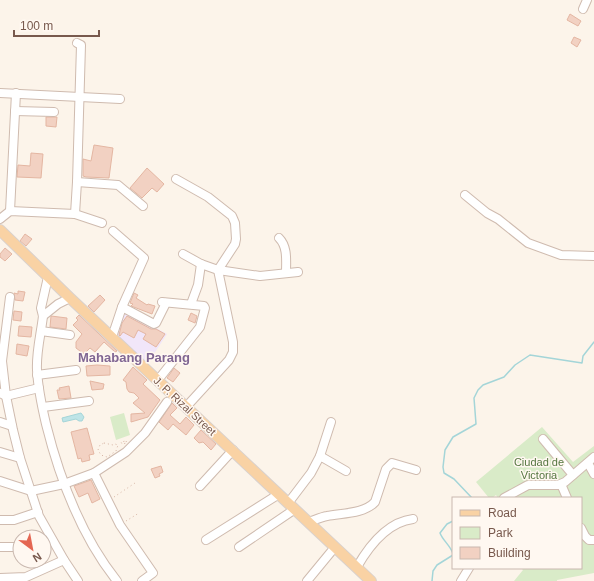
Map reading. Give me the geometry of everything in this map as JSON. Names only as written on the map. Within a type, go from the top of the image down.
[{"type":"main road","name":"J. P. Rizal Street","points":[[0,230],[70,298],[371,581]]},
{"type":"street","points":[[583,9],[587,0]]},
{"type":"street","points":[[75,214],[81,45],[78,43]]},
{"type":"street","points":[[0,92],[120,99]]},
{"type":"street","points":[[10,211],[16,93]]},
{"type":"street","points":[[15,111],[54,112]]},
{"type":"street","points":[[176,179],[208,197],[232,216],[235,223],[236,239],[235,244],[218,270],[233,342],[233,352],[229,360],[186,407]]},
{"type":"street","points":[[77,182],[118,185],[143,206]]},
{"type":"street","points":[[465,195],[528,243],[561,255],[594,256]]},
{"type":"street","points":[[0,219],[10,211],[75,214],[102,223]]},
{"type":"street","points":[[112,337],[122,307],[144,258],[113,231]]},
{"type":"street","points":[[279,238],[285,247],[286,273]]},
{"type":"street","points":[[183,254],[201,264],[218,270],[260,276],[298,272]]},
{"type":"street","points":[[191,304],[198,285],[201,264]]},
{"type":"street","points":[[48,276],[41,308],[43,316],[38,352],[37,375],[51,444],[64,484],[87,535],[109,571],[118,581]]},
{"type":"street","points":[[45,292],[46,299],[49,303],[58,304]]},
{"type":"street","points":[[10,297],[2,361],[3,394],[20,458],[44,529]]},
{"type":"street","points":[[43,316],[58,304],[70,298]]},
{"type":"street","points":[[122,307],[154,324],[156,323],[164,303],[191,304],[205,307],[200,327],[158,380]]},
{"type":"street","points":[[0,314],[9,310]]},
{"type":"street","points":[[41,331],[70,334]]},
{"type":"street","points":[[37,375],[76,370]]},
{"type":"street","points":[[3,394],[39,388]]},
{"type":"street","points":[[43,408],[89,400]]},
{"type":"street","points":[[0,481],[32,491],[64,484],[94,473],[126,452],[145,433],[167,402]]},
{"type":"street","points":[[0,422],[12,426]]},
{"type":"street","points":[[239,547],[292,506],[320,456],[331,422]]},
{"type":"street","points":[[543,439],[573,475]]},
{"type":"street","points":[[200,486],[233,450]]},
{"type":"street","points":[[0,452],[20,458]]},
{"type":"street","points":[[320,456],[346,471]]},
{"type":"street","points":[[506,497],[528,485],[561,484],[566,482],[591,460],[594,474]]},
{"type":"street","points":[[309,522],[328,516],[366,509],[371,506],[375,502],[386,469],[392,463],[416,470]]},
{"type":"street","points":[[94,473],[120,525],[152,573],[142,581]]},
{"type":"street","points":[[561,484],[567,497]]},
{"type":"street","points":[[206,540],[279,494]]},
{"type":"street","points":[[0,520],[14,520],[38,512]]},
{"type":"street","points":[[357,567],[375,541],[387,530],[413,519]]},
{"type":"street","points":[[582,530],[586,538],[589,540],[594,540]]},
{"type":"street","points":[[52,543],[78,581]]},
{"type":"street","points":[[0,547],[12,547]]},
{"type":"street","points":[[307,581],[335,547]]},
{"type":"street","points":[[0,578],[26,577],[64,560]]},
{"type":"street","points":[[461,581],[468,569]]},
{"type":"path","points":[[118,445],[116,451],[109,456],[103,456],[99,453],[99,447],[102,444],[106,443],[118,445],[127,443],[126,438]]},
{"type":"path","points":[[108,501],[135,483]]},
{"type":"path","points":[[120,525],[139,513]]},
{"type":"shaded area","points":[[126,311],[167,334],[148,363],[114,335]]},
{"type":"green space","points":[[124,413],[130,435],[116,440],[110,417]]},
{"type":"green space","name":"Ciudad de Victoria","points":[[542,427],[573,462],[594,446],[594,573],[557,581],[514,581],[523,570],[522,569],[582,569],[582,497],[497,497],[496,495],[493,497],[488,497],[476,482]]},
{"type":"water","points":[[81,413],[84,417],[82,421],[76,419],[63,422],[62,418]]},
{"type":"building","points":[[570,14],[581,21],[578,26],[567,20]]},
{"type":"building","points":[[574,37],[581,40],[577,47],[571,43]]},
{"type":"building","points":[[46,117],[57,117],[56,127],[46,126]]},
{"type":"building","points":[[94,145],[113,148],[109,178],[83,176],[83,159],[91,161]]},
{"type":"building","points":[[31,153],[43,154],[41,178],[17,177],[18,165],[30,166]]},
{"type":"building","points":[[147,168],[164,184],[157,192],[152,188],[142,198],[130,188]]},
{"type":"building","points":[[25,234],[32,239],[26,246],[20,241]]},
{"type":"building","points":[[5,248],[12,254],[5,261],[0,257],[0,254]]},
{"type":"building","points":[[18,291],[25,292],[23,301],[15,300],[14,293],[18,294]]},
{"type":"building","points":[[134,293],[138,295],[136,298],[147,305],[155,306],[152,314],[131,306],[133,304],[130,303]]},
{"type":"building","points":[[100,295],[105,300],[94,312],[88,306]]},
{"type":"building","points":[[14,311],[22,312],[21,321],[13,320]]},
{"type":"building","points":[[191,313],[197,316],[195,323],[188,320]]},
{"type":"building","points":[[79,315],[117,351],[115,352],[104,342],[95,352],[90,348],[84,354],[76,348],[76,342],[82,334],[73,325],[78,320],[76,318]]},
{"type":"building","points":[[51,316],[67,318],[66,329],[50,327]]},
{"type":"building","points":[[127,316],[151,329],[156,329],[165,334],[156,347],[143,339],[146,334],[138,330],[134,338],[123,332],[120,336],[119,335],[122,323]]},
{"type":"building","points":[[19,326],[32,327],[31,337],[18,336]]},
{"type":"building","points":[[17,344],[29,346],[27,356],[16,354]]},
{"type":"building","points":[[86,366],[110,366],[110,375],[87,376]]},
{"type":"building","points":[[133,367],[147,380],[143,384],[160,400],[148,417],[131,422],[131,414],[145,413],[133,403],[139,398],[134,393],[129,392],[126,382],[123,380]]},
{"type":"building","points":[[174,368],[180,373],[173,382],[167,378]]},
{"type":"building","points":[[90,381],[104,384],[103,389],[92,390]]},
{"type":"building","points":[[69,386],[71,398],[59,399],[57,390],[60,390],[59,388]]},
{"type":"building","points":[[172,403],[177,408],[170,415],[180,424],[186,417],[194,425],[186,435],[173,424],[168,430],[159,422]]},
{"type":"building","points":[[87,428],[94,454],[89,455],[90,460],[82,462],[81,458],[78,459],[71,432]]},
{"type":"building","points":[[201,430],[216,444],[211,450],[203,442],[199,443],[194,438]]},
{"type":"building","points":[[161,466],[163,472],[159,474],[160,476],[155,478],[151,469]]},
{"type":"building","points":[[91,480],[100,499],[92,503],[88,493],[79,497],[74,486]]},
{"type":"waterway","points":[[471,497],[454,479],[444,473],[443,467],[445,450],[453,437],[476,424],[474,398],[478,390],[483,385],[504,377],[515,365],[530,355],[582,363],[583,356],[594,342]]},
{"type":"waterway","points":[[452,522],[447,524],[440,533],[452,551]]},
{"type":"waterway","points":[[432,581],[433,571],[437,565],[452,556]]},
{"type":"district","name":"Mahabang Parang","points":[[134,357]]}]
